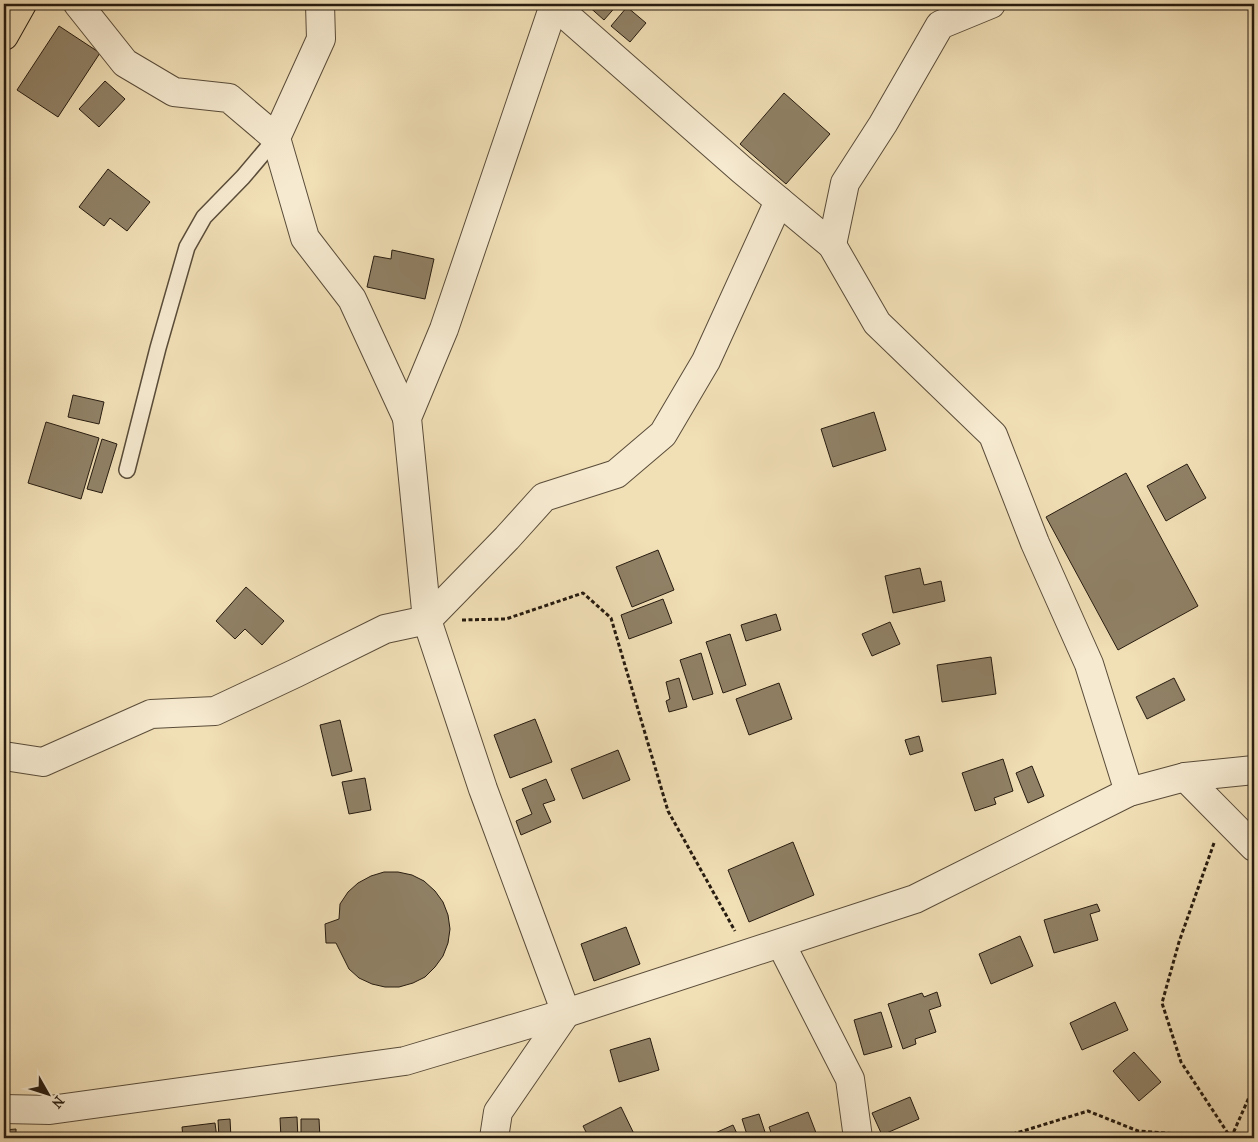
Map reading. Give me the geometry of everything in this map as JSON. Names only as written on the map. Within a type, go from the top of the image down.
[{"type":"main road","points":[[4,36],[22,4]]},
{"type":"street","points":[[78,4],[125,63],[174,92],[229,98],[276,138],[305,238],[352,299],[407,418],[427,620],[483,789],[566,1013]]},
{"type":"street","points":[[276,138],[321,39],[320,4]]},
{"type":"street","points":[[407,418],[444,329],[553,4],[832,245],[877,323],[993,435],[1035,543],[1090,664],[1129,792]]},
{"type":"street","points":[[832,245],[846,183],[883,124],[940,25],[991,4]]},
{"type":"street","points":[[4,756],[43,762],[151,714],[215,711],[385,629],[427,620],[544,497],[616,474],[663,434],[706,362],[779,201]]},
{"type":"street","points":[[4,1109],[50,1110],[404,1061],[566,1013],[915,899],[1129,792],[1184,777],[1254,770]]},
{"type":"street","points":[[1184,777],[1254,847]]},
{"type":"street","points":[[781,944],[850,1079],[858,1138]]},
{"type":"street","points":[[494,1138],[498,1112],[566,1013]]},
{"type":"lane","points":[[127,470],[158,348],[187,247],[204,217],[243,177],[276,138]]},
{"type":"path","points":[[427,620],[506,619],[583,593],[611,618],[668,811],[748,954]]},
{"type":"path","points":[[1223,817],[1179,942],[1162,1003],[1181,1062],[1231,1138]]},
{"type":"path","points":[[1231,1138],[1254,1086]]},
{"type":"path","points":[[1000,1138],[1088,1111],[1138,1131],[1231,1138]]},
{"type":"building","points":[[586,4],[618,4],[604,20]]},
{"type":"building","points":[[627,7],[646,23],[630,42],[611,26]]},
{"type":"building","points":[[59,26],[100,53],[58,117],[17,90]]},
{"type":"building","points":[[105,81],[125,99],[99,127],[79,109]]},
{"type":"building","points":[[784,93],[830,134],[786,184],[740,144]]},
{"type":"building","points":[[108,169],[150,202],[127,231],[110,218],[104,226],[79,207]]},
{"type":"building","points":[[392,250],[434,259],[425,299],[367,287],[374,256],[391,259]]},
{"type":"building","points":[[73,395],[104,402],[99,424],[68,417]]},
{"type":"building","points":[[874,412],[886,450],[833,467],[821,429]]},
{"type":"building","points":[[46,422],[99,438],[81,499],[28,483]]},
{"type":"building","points":[[102,439],[117,444],[102,493],[87,489]]},
{"type":"building","points":[[1187,464],[1206,498],[1166,521],[1147,486]]},
{"type":"building","points":[[1126,473],[1198,606],[1118,650],[1046,517]]},
{"type":"building","points":[[658,550],[674,590],[632,607],[616,567]]},
{"type":"building","points":[[920,568],[924,585],[941,581],[945,601],[893,613],[885,576]]},
{"type":"building","points":[[246,587],[284,621],[262,645],[245,629],[235,639],[216,621]]},
{"type":"building","points":[[663,599],[672,623],[629,639],[621,615]]},
{"type":"building","points":[[776,614],[781,630],[746,641],[741,625]]},
{"type":"building","points":[[890,622],[900,644],[872,656],[862,634]]},
{"type":"building","points":[[730,634],[746,685],[723,693],[706,642]]},
{"type":"building","points":[[701,653],[713,694],[693,700],[680,660]]},
{"type":"building","points":[[991,657],[996,694],[942,702],[937,665]]},
{"type":"building","points":[[679,678],[687,707],[669,712],[666,701],[670,699],[666,682]]},
{"type":"building","points":[[1174,678],[1185,700],[1147,719],[1136,697]]},
{"type":"building","points":[[779,683],[792,719],[749,735],[736,699]]},
{"type":"building","points":[[535,719],[552,762],[510,778],[494,735]]},
{"type":"building","points":[[340,720],[352,771],[332,776],[320,725]]},
{"type":"building","points":[[919,736],[923,751],[910,755],[905,740]]},
{"type":"building","points":[[618,750],[630,780],[583,799],[571,769]]},
{"type":"building","points":[[1003,759],[1013,791],[994,798],[996,804],[975,811],[962,773]]},
{"type":"building","points":[[1032,766],[1044,796],[1028,803],[1016,773]]},
{"type":"building","points":[[365,778],[371,810],[349,814],[342,782]]},
{"type":"building","points":[[546,779],[555,800],[543,804],[551,822],[521,835],[516,821],[532,814],[522,789]]},
{"type":"building","points":[[793,842],[814,895],[749,922],[728,870]]},
{"type":"building","points":[[384,872],[412,875],[424,881],[443,902],[448,915],[450,929],[448,943],[443,956],[435,967],[425,977],[399,987],[385,987],[359,978],[349,969],[336,943],[326,943],[325,924],[339,919],[340,904],[348,892],[358,883]]},
{"type":"building","points":[[1097,904],[1100,911],[1090,914],[1098,940],[1054,953],[1044,920]]},
{"type":"building","points":[[626,927],[640,964],[594,981],[581,944]]},
{"type":"building","points":[[1020,936],[1033,966],[991,984],[979,954]]},
{"type":"building","points":[[937,992],[941,1006],[929,1010],[936,1032],[915,1039],[916,1044],[903,1049],[888,1004],[922,993],[924,997]]},
{"type":"building","points":[[1115,1002],[1128,1030],[1082,1050],[1070,1023]]},
{"type":"building","points":[[881,1012],[892,1047],[864,1055],[854,1020]]},
{"type":"building","points":[[650,1038],[659,1070],[619,1082],[610,1050]]},
{"type":"building","points":[[1134,1052],[1161,1082],[1139,1101],[1113,1071]]},
{"type":"building","points":[[910,1097],[919,1119],[882,1135],[872,1113]]},
{"type":"building","points":[[621,1107],[636,1138],[589,1138],[583,1126]]},
{"type":"building","points":[[808,1112],[818,1138],[773,1138],[769,1127]]},
{"type":"building","points":[[759,1114],[767,1138],[748,1138],[742,1119]]},
{"type":"building","points":[[297,1117],[298,1138],[281,1138],[280,1118]]},
{"type":"building","points":[[230,1119],[231,1138],[219,1138],[218,1120]]},
{"type":"building","points":[[301,1119],[319,1119],[320,1138],[301,1138]]},
{"type":"building","points":[[215,1123],[217,1138],[183,1138],[182,1127]]},
{"type":"building","points":[[733,1125],[739,1138],[704,1138]]},
{"type":"building","points":[[16,1129],[16,1138],[4,1138],[4,1130]]}]
